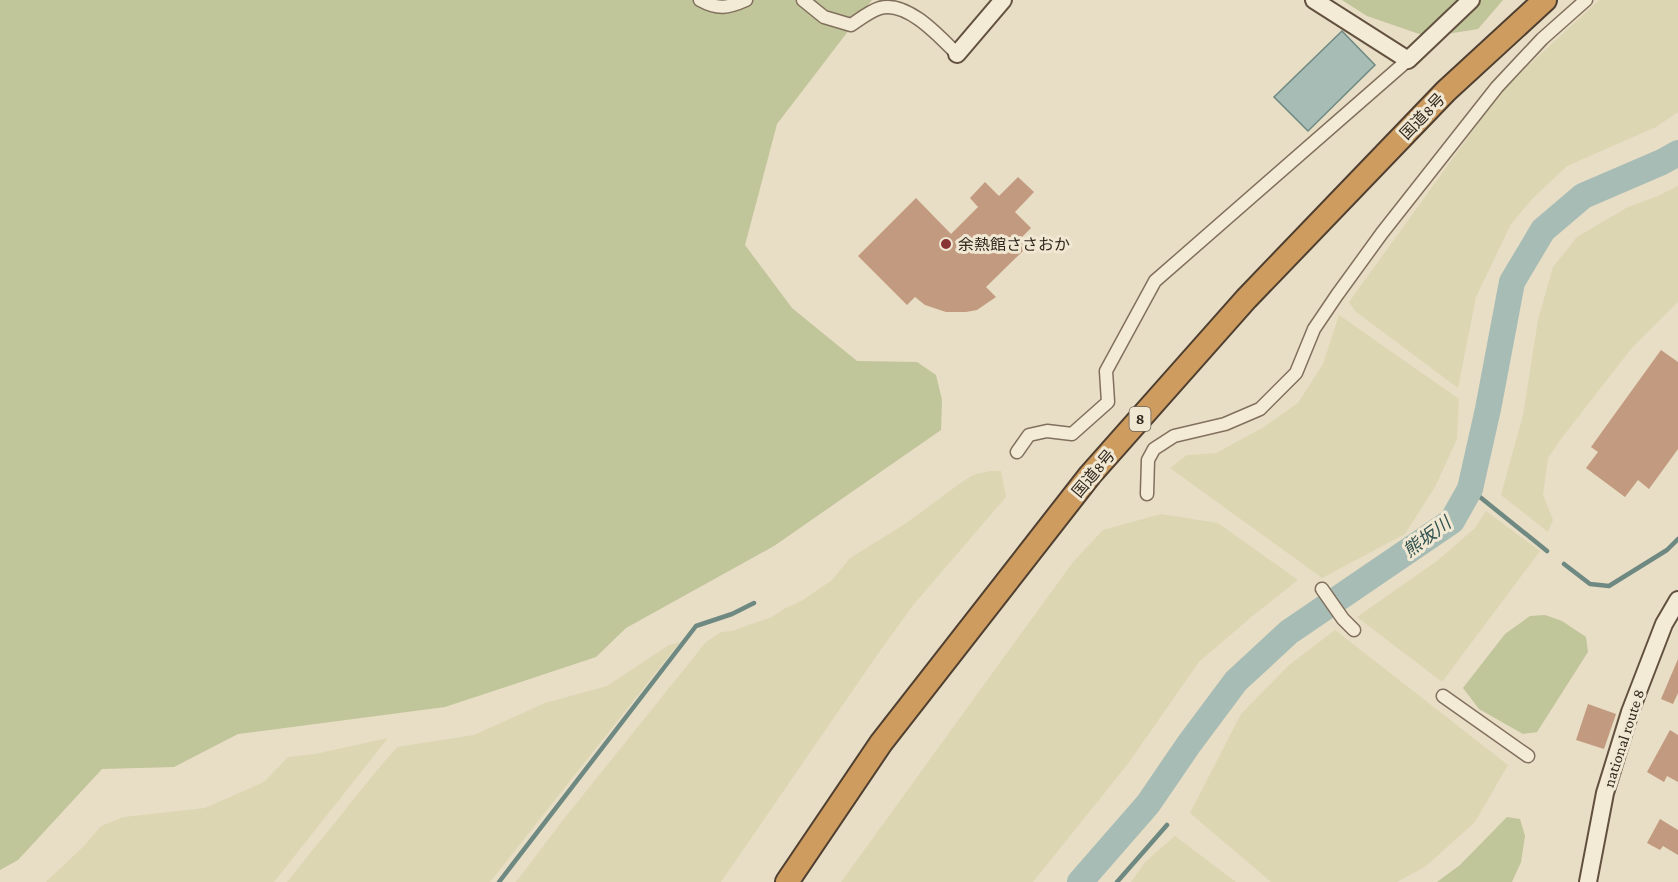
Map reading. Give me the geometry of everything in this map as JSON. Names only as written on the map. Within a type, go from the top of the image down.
[{"type":"highway","name":"国道8号","points":[[787,882],[881,744],[1090,475],[1246,299],[1446,90],[1545,0]]},
{"type":"main road","points":[[957,54],[1003,0]]},
{"type":"main road","points":[[1314,0],[1408,60],[1471,0]]},
{"type":"main road","name":"national route 8","points":[[1588,882],[1605,793],[1630,712],[1664,624],[1678,600]]},
{"type":"street","points":[[700,0],[713,7],[734,5],[746,0]]},
{"type":"street","points":[[803,0],[824,17],[851,25],[879,8],[892,6],[922,20],[957,54]]},
{"type":"street","points":[[1147,494],[1148,460],[1154,449],[1174,436],[1225,424],[1260,409],[1296,373],[1314,329],[1389,224],[1497,87],[1542,39],[1586,0]]},
{"type":"street","points":[[1017,452],[1029,435],[1047,431],[1072,434],[1108,402],[1106,371],[1155,281],[1408,60]]},
{"type":"street","points":[[1322,589],[1343,619],[1354,630]]},
{"type":"street","points":[[1443,696],[1528,756]]},
{"type":"shaded area","points":[[1599,0],[1678,0],[1678,112],[1656,127],[1567,166],[1533,198],[1511,224],[1476,297],[1458,388],[1355,311],[1349,302],[1503,89]]},
{"type":"shaded area","points":[[1678,186],[1678,302],[1631,349],[1548,458],[1543,495],[1553,520],[1548,532],[1501,495],[1523,415],[1538,320],[1553,267],[1577,237],[1628,207]]},
{"type":"shaded area","points":[[1339,315],[1459,399],[1457,439],[1435,487],[1405,534],[1322,578],[1170,468],[1187,455],[1216,453],[1264,427],[1298,403],[1323,364]]},
{"type":"shaded area","points":[[1001,471],[1006,497],[914,604],[721,882],[516,882],[706,642],[721,632],[732,631],[772,617],[803,600],[832,580],[850,558],[905,524],[973,475]]},
{"type":"shaded area","points":[[1486,511],[1540,551],[1442,682],[1357,617],[1437,561],[1475,528]]},
{"type":"shaded area","points":[[1161,514],[1218,523],[1298,580],[1199,662],[1127,765],[1033,882],[841,882],[1073,562],[1103,530]]},
{"type":"shaded area","points":[[1335,630],[1508,765],[1475,822],[1426,866],[1397,882],[1271,882],[1190,813],[1241,714],[1289,665]]},
{"type":"shaded area","points":[[680,642],[490,882],[287,882],[397,747],[474,735],[545,703],[607,686],[669,645]]},
{"type":"shaded area","points":[[388,738],[274,882],[46,882],[84,846],[101,826],[124,817],[205,808],[264,782],[288,757],[315,754]]},
{"type":"shaded area","points":[[1175,836],[1236,882],[1131,882],[1146,861]]},
{"type":"green space","points":[[0,0],[872,0],[777,124],[745,245],[792,308],[857,361],[917,362],[936,375],[942,400],[941,430],[774,546],[626,628],[596,657],[445,707],[238,734],[174,767],[102,769],[18,860],[0,870]]},
{"type":"green space","points":[[1342,0],[1503,0],[1478,29],[1428,37],[1367,16]]},
{"type":"green space","points":[[1545,615],[1562,621],[1586,637],[1588,652],[1537,732],[1523,734],[1479,709],[1463,688],[1505,634],[1530,616]]},
{"type":"green space","points":[[1507,817],[1520,819],[1525,836],[1521,862],[1512,882],[1437,882],[1460,865]]},
{"type":"water","points":[[1342,31],[1375,65],[1308,131],[1274,97]]},
{"type":"building","name":"余熱館ささおか","points":[[1018,177],[1034,192],[1015,212],[1031,228],[1019,240],[1026,248],[986,287],[996,297],[977,310],[946,312],[925,305],[915,297],[907,305],[858,256],[916,198],[951,234],[978,207],[970,198],[985,182],[999,196]]},
{"type":"building","points":[[1661,350],[1678,362],[1678,449],[1649,489],[1638,480],[1625,497],[1586,468],[1598,452],[1591,447]]},
{"type":"building","points":[[1678,659],[1678,693],[1673,704],[1661,699]]},
{"type":"building","points":[[1588,704],[1616,714],[1604,749],[1576,740]]},
{"type":"building","points":[[1670,730],[1678,735],[1678,782],[1667,776],[1664,782],[1647,772]]},
{"type":"building","points":[[1660,819],[1678,830],[1678,855],[1663,846],[1660,850],[1647,843]]},
{"type":"waterway","name":"熊坂川","points":[[1080,882],[1148,804],[1236,681],[1289,632],[1452,521],[1470,489],[1512,282],[1543,230],[1583,196],[1678,153]]},
{"type":"waterway","points":[[1470,489],[1547,551]]},
{"type":"waterway","points":[[1564,564],[1590,584],[1609,586],[1667,550],[1678,539]]},
{"type":"waterway","points":[[499,882],[696,626],[732,614],[754,603]]},
{"type":"waterway","points":[[1117,882],[1167,825]]},
{"type":"place","name":"余熱館ささおか","points":[[946,244]]}]
